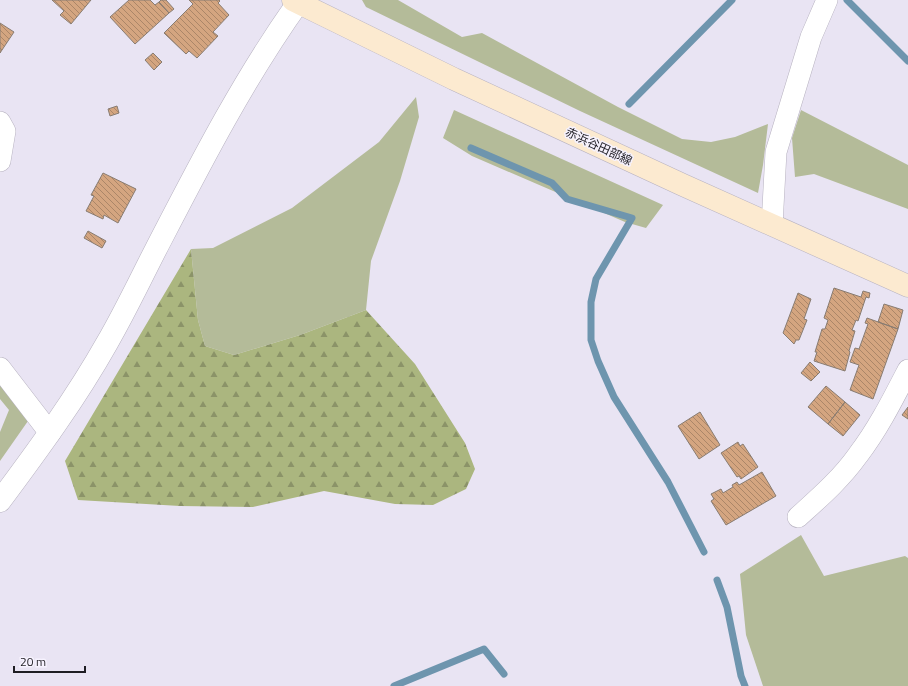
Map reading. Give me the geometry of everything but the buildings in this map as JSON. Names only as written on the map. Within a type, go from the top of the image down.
[{"type":"main road","name":"赤浜谷田部線","points":[[297,1],[461,82],[676,182],[908,286]]},
{"type":"street","points":[[772,225],[776,152],[811,38],[827,0]]},
{"type":"street","points":[[0,501],[50,432],[107,343],[185,192],[232,106],[297,1]]},
{"type":"street","points":[[0,122],[5,132],[0,161]]},
{"type":"street","points":[[0,368],[50,432]]},
{"type":"street","points":[[798,517],[829,490],[858,455],[891,405],[908,370]]},
{"type":"green space","points":[[362,0],[398,0],[462,37],[482,33],[618,107],[682,139],[711,142],[735,137],[768,124],[758,193],[580,111],[366,7]]},
{"type":"green space","points":[[416,97],[419,117],[400,181],[371,261],[366,310],[300,335],[234,355],[205,346],[198,320],[191,249],[213,248],[292,208],[379,142]]},
{"type":"green space","points":[[454,110],[663,205],[646,228],[625,222],[472,156],[443,138]]},
{"type":"green space","points":[[801,110],[908,165],[908,209],[814,174],[795,177],[792,138]]},
{"type":"green space","points":[[191,249],[198,320],[205,346],[234,355],[300,335],[366,310],[415,364],[465,443],[475,469],[466,489],[433,505],[395,504],[324,491],[253,507],[180,506],[78,500],[65,461]]},
{"type":"green space","points":[[0,382],[28,421],[0,461],[0,432],[9,410],[0,399]]},
{"type":"green space","points":[[801,535],[824,576],[905,556],[908,558],[908,686],[763,686],[746,635],[740,574]]},
{"type":"waterway","points":[[629,104],[732,0]]},
{"type":"waterway","points":[[847,0],[908,61]]},
{"type":"waterway","points":[[471,148],[552,183],[567,199],[632,218],[596,279],[591,302],[591,340],[598,361],[614,397],[668,482],[704,552]]},
{"type":"waterway","points":[[717,580],[727,607],[741,676],[745,686]]},
{"type":"waterway","points":[[394,686],[484,649],[504,674]]}]
